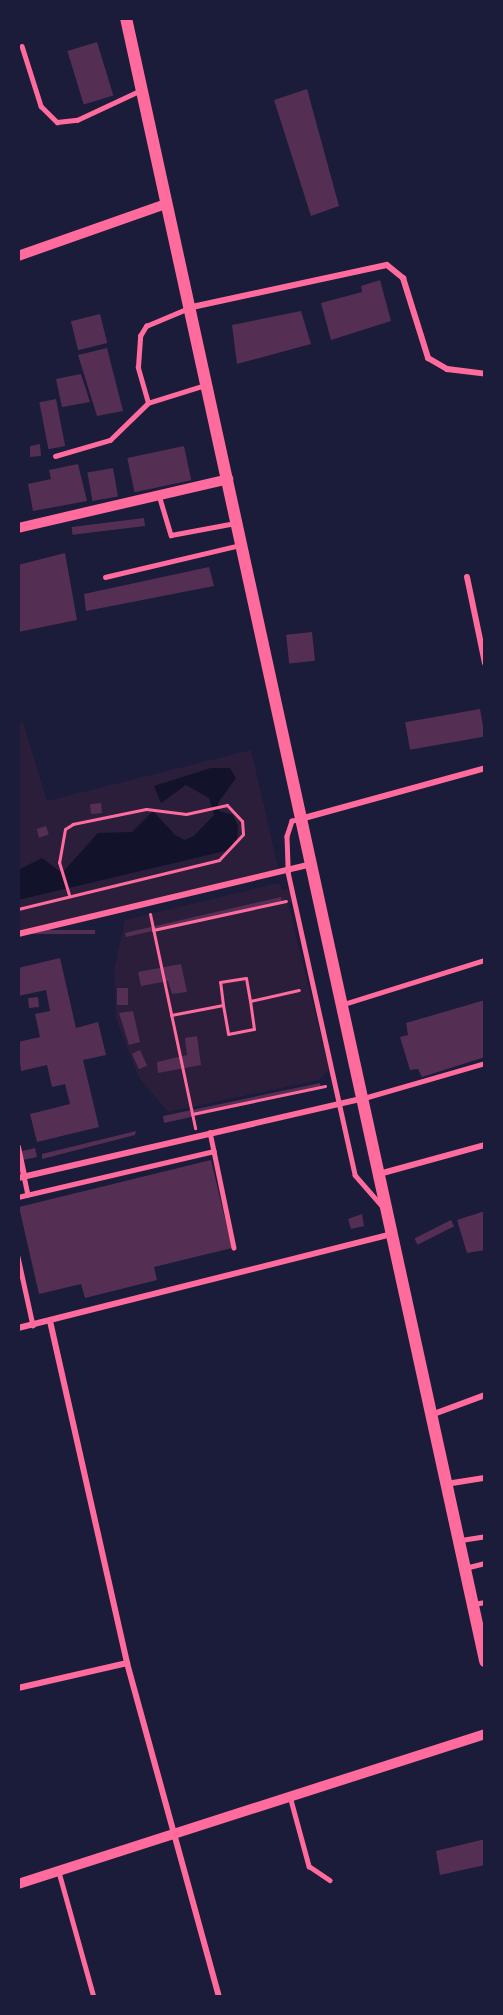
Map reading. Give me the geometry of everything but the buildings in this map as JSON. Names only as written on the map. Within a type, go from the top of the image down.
[{"type":"main road","points":[[126,18],[304,818],[361,1099],[446,1484],[465,1568],[479,1603],[485,1661]]},
{"type":"street","points":[[18,256],[166,204]]},
{"type":"street","points":[[192,307],[387,265],[402,278],[428,358],[447,369],[485,374]]},
{"type":"street","points":[[18,528],[228,479]]},
{"type":"street","points":[[467,577],[485,663]]},
{"type":"street","points":[[304,818],[485,768]]},
{"type":"street","points":[[18,933],[148,905],[288,872],[312,864]]},
{"type":"street","points":[[18,1147],[21,1177],[164,1142],[361,1099]]},
{"type":"street","points":[[379,1174],[485,1144]]},
{"type":"street","points":[[18,1328],[392,1234]]},
{"type":"street","points":[[50,1321],[128,1663],[219,1997]]},
{"type":"street","points":[[431,1415],[485,1395]]},
{"type":"street","points":[[446,1484],[485,1478]]},
{"type":"street","points":[[18,1688],[128,1663]]},
{"type":"street","points":[[18,1884],[290,1793],[485,1734]]},
{"type":"lane","points":[[22,46],[41,106],[57,122],[77,120],[141,90]]},
{"type":"lane","points":[[148,403],[138,367],[140,336],[146,326],[192,307]]},
{"type":"lane","points":[[55,456],[110,440],[148,403],[207,384]]},
{"type":"lane","points":[[159,495],[171,535],[238,523]]},
{"type":"lane","points":[[105,577],[243,545]]},
{"type":"lane","points":[[304,818],[292,821],[287,836],[288,872],[358,1181],[386,1210]]},
{"type":"lane","points":[[341,1005],[485,960]]},
{"type":"lane","points":[[361,1099],[485,1063]]},
{"type":"lane","points":[[210,1132],[234,1248]]},
{"type":"lane","points":[[18,1197],[214,1151]]},
{"type":"lane","points":[[21,1177],[28,1195]]},
{"type":"lane","points":[[18,1257],[33,1325]]},
{"type":"lane","points":[[459,1541],[485,1536]]},
{"type":"lane","points":[[465,1568],[485,1563]]},
{"type":"lane","points":[[290,1793],[309,1866],[330,1880]]},
{"type":"lane","points":[[59,1871],[94,1997]]},
{"type":"path","points":[[18,909],[230,854],[243,834],[242,821],[235,811],[221,807],[186,814],[146,809],[73,824],[65,829],[62,870],[69,895]]},
{"type":"path","points":[[153,930],[290,901]]},
{"type":"path","points":[[148,905],[197,1135]]},
{"type":"path","points":[[246,978],[254,1029],[228,1034],[223,1005],[220,982],[246,978]]},
{"type":"path","points":[[250,1001],[299,990]]},
{"type":"path","points":[[171,1015],[223,1005]]},
{"type":"path","points":[[192,1114],[333,1084]]},
{"type":"shaded area","points":[[23,722],[47,801],[251,750],[279,871],[18,931],[18,723]]},
{"type":"shaded area","points":[[211,768],[230,768],[236,778],[218,803],[219,811],[233,815],[238,826],[237,842],[225,851],[18,900],[18,870],[42,858],[62,873],[98,833],[132,832],[153,811],[175,835],[185,840],[194,836],[214,815],[209,798],[186,785],[161,803],[154,786]]},
{"type":"shaded area","points":[[279,883],[282,890],[289,889],[293,902],[288,903],[329,1069],[319,1080],[168,1112],[139,1078],[116,1019],[114,970],[125,920]]}]
